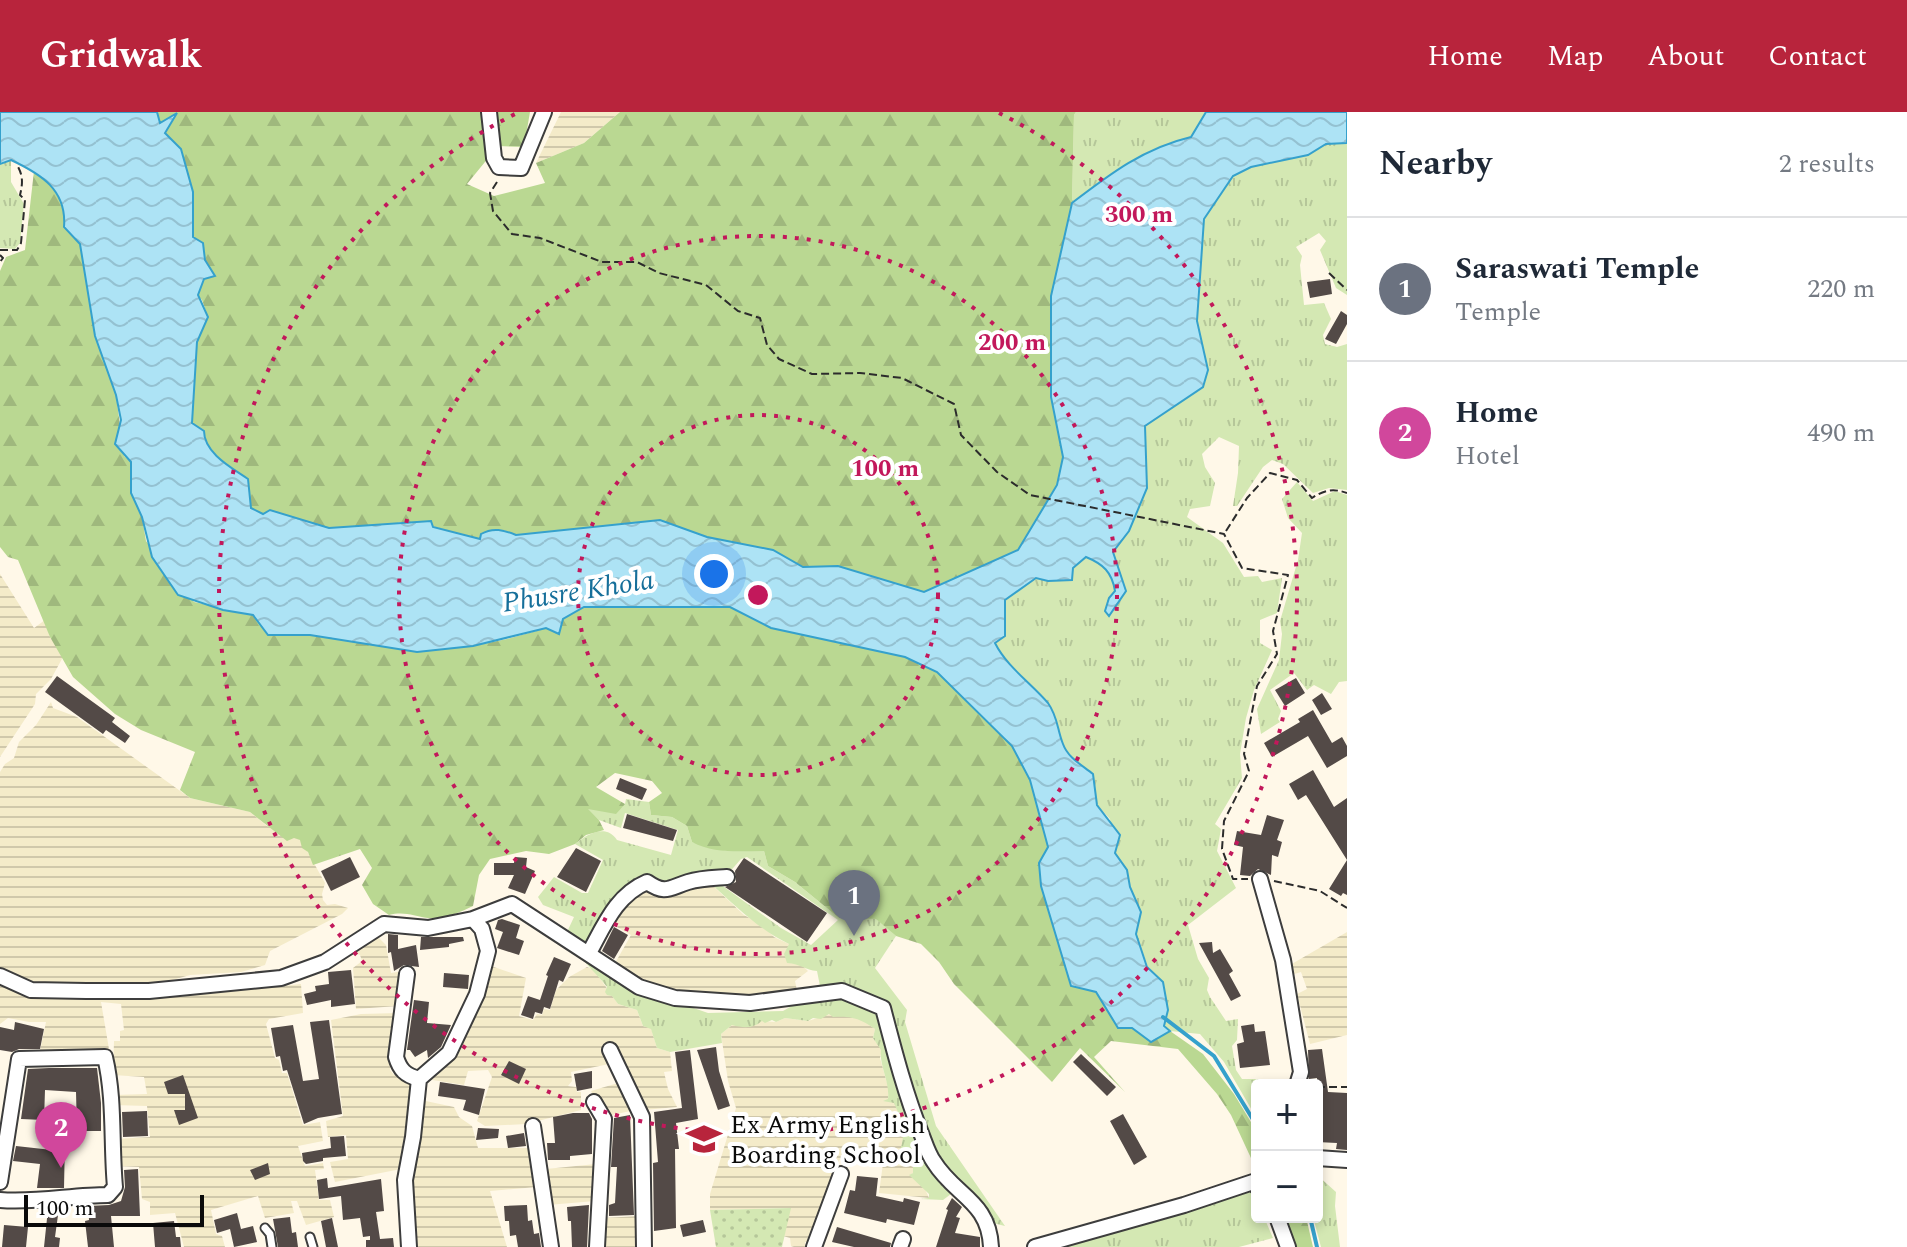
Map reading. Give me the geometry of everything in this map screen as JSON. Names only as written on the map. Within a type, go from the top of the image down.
[{"type":"street","points":[[489,112],[494,158],[499,167],[507,168],[521,168],[544,112]]},
{"type":"street","points":[[589,953],[619,901],[632,888],[647,882],[657,889],[670,890],[688,882],[727,877]]},
{"type":"street","points":[[1260,879],[1283,960],[1301,1072],[1299,1079]]},
{"type":"street","points":[[0,976],[31,990],[86,991],[149,991],[281,978],[325,962],[384,924],[428,928],[473,919],[512,904],[639,987],[675,998],[750,1003],[842,991],[883,1008],[909,1102],[933,1161],[954,1186],[978,1206],[990,1234],[991,1247]]},
{"type":"street","points":[[409,1247],[405,1180],[419,1079],[449,1053],[477,994],[488,951],[482,929],[473,919]]},
{"type":"street","points":[[407,974],[396,1057],[399,1068],[419,1079]]},
{"type":"street","points":[[610,1050],[642,1117],[644,1247]]},
{"type":"street","points":[[0,1182],[19,1059],[105,1057],[112,1086],[115,1187],[108,1195],[78,1195],[35,1201],[0,1200]]},
{"type":"street","points":[[594,1102],[604,1119],[597,1247]]},
{"type":"street","points":[[533,1126],[551,1247]]},
{"type":"street","points":[[1323,1158],[1347,1160]]},
{"type":"street","points":[[814,1247],[841,1174]]},
{"type":"street","points":[[1035,1247],[1251,1183]]},
{"type":"street","points":[[1279,1223],[1288,1247]]},
{"type":"lane","points":[[265,1228],[270,1234],[272,1247]]},
{"type":"lane","points":[[310,1237],[313,1247]]},
{"type":"path","points":[[0,250],[17,250],[21,243],[25,200],[20,195],[23,184],[17,165]]},
{"type":"path","points":[[507,168],[490,193],[493,211],[512,234],[540,238],[602,262],[637,262],[659,273],[706,285],[738,311],[760,318],[767,345],[779,359],[812,374],[860,373],[902,378],[930,390],[954,404],[961,435],[978,455],[1030,495],[1224,534]]},
{"type":"path","points":[[0,255],[3,258],[0,262]]},
{"type":"path","points":[[1329,273],[1347,290]]},
{"type":"path","points":[[1224,534],[1247,498],[1270,473],[1297,480],[1312,498],[1323,491],[1347,493]]},
{"type":"path","points":[[1224,534],[1242,568],[1288,575],[1273,631],[1277,654],[1257,686],[1247,734],[1244,754],[1249,771],[1224,821],[1222,849],[1233,879],[1260,879],[1320,891],[1347,908]]},
{"type":"path","points":[[1323,1087],[1347,1087]]},
{"type":"shaded area","points":[[561,112],[620,112],[584,143],[536,163]]},
{"type":"shaded area","points":[[0,574],[34,628],[45,620],[50,637],[63,657],[51,679],[36,694],[35,704],[0,757]]},
{"type":"shaded area","points":[[51,702],[53,708],[77,717],[190,798],[250,812],[267,826],[301,840],[325,883],[323,900],[327,905],[348,908],[270,951],[265,965],[241,972],[190,975],[137,985],[83,985],[26,984],[0,971],[0,772],[14,758],[19,742],[36,725]]},
{"type":"shaded area","points":[[711,884],[744,915],[789,944],[808,971],[795,981],[798,995],[720,1000],[640,985],[614,965],[631,935],[610,923],[625,900],[642,888]]},
{"type":"shaded area","points":[[1347,932],[1347,1035],[1310,1044],[1297,994],[1307,989],[1301,972],[1291,975],[1290,965]]},
{"type":"shaded area","points":[[376,935],[386,945],[391,973],[403,971],[398,1006],[356,1009],[353,968],[362,961],[360,955],[354,953]]},
{"type":"shaded area","points":[[491,966],[526,978],[519,1016],[533,1020],[537,1014],[542,1015],[544,1009],[550,1010],[556,990],[569,977],[587,967],[594,970],[618,1004],[637,1010],[643,1026],[651,1028],[657,1048],[670,1052],[672,1071],[664,1072],[677,1107],[644,1110],[609,1064],[571,1072],[572,1081],[568,1086],[576,1087],[577,1092],[581,1092],[581,1110],[526,1124],[485,1126],[477,1121],[492,1077],[488,1070],[468,1071],[464,1085],[426,1079]]},
{"type":"shaded area","points":[[0,981],[130,997],[176,997],[301,984],[303,1013],[269,1019],[266,1024],[275,1058],[279,1060],[282,1073],[287,1073],[303,1125],[320,1122],[323,1141],[298,1146],[305,1166],[323,1163],[324,1169],[315,1170],[319,1200],[330,1200],[334,1217],[306,1225],[297,1201],[291,1201],[294,1213],[265,1218],[258,1196],[211,1210],[216,1234],[222,1236],[225,1247],[184,1247],[175,1213],[150,1215],[150,1202],[142,1199],[139,1167],[116,1166],[115,1139],[150,1137],[147,1106],[113,1105],[114,1095],[147,1094],[144,1077],[113,1075],[114,1041],[120,1041],[120,1031],[124,1030],[121,1004],[101,1002],[109,1049],[40,1051],[46,1022],[8,1018],[0,1024]]},
{"type":"shaded area","points":[[398,1013],[390,1070],[411,1082],[401,1169],[335,1182],[330,1162],[348,1159],[346,1135],[328,1137],[326,1121],[343,1116],[331,1020],[361,1014]]},
{"type":"shaded area","points":[[830,1014],[860,1018],[875,1029],[873,1038],[882,1050],[880,1058],[889,1090],[888,1099],[894,1102],[899,1113],[904,1136],[902,1147],[913,1163],[913,1173],[910,1175],[925,1189],[929,1198],[879,1193],[884,1156],[849,1146],[837,1164],[812,1242],[805,1242],[805,1247],[794,1247],[790,1238],[783,1236],[790,1208],[710,1210],[710,1194],[736,1108],[728,1081],[721,1034],[732,1025],[776,1022],[785,1018],[808,1021]]},
{"type":"shaded area","points":[[618,1083],[635,1110],[607,1116],[591,1091]]},
{"type":"shaded area","points":[[421,1100],[454,1107],[459,1117],[472,1126],[478,1148],[534,1148],[537,1187],[490,1191],[507,1247],[416,1247],[411,1178]]},
{"type":"shaded area","points":[[596,1164],[595,1201],[548,1205],[546,1169]]},
{"type":"shaded area","points":[[639,1216],[642,1247],[602,1247],[603,1218]]},
{"type":"green space","points":[[157,112],[530,112],[524,147],[498,146],[467,184],[494,196],[545,183],[536,163],[584,143],[620,112],[1076,112],[1072,203],[1051,296],[1051,397],[1064,457],[1057,485],[1018,550],[924,592],[838,566],[803,567],[773,550],[707,537],[660,520],[516,535],[503,530],[481,540],[432,526],[401,522],[329,528],[270,510],[263,514],[250,508],[248,479],[214,453],[205,439],[204,431],[192,424],[197,341],[208,317],[197,295],[204,279],[215,276],[205,260],[203,243],[193,237],[193,192],[165,133],[175,114],[160,124]]},
{"type":"green space","points":[[1076,112],[1206,112],[1191,137],[1143,155],[1072,203]]},
{"type":"green space","points":[[1347,143],[1347,295],[1336,288],[1320,250],[1326,241],[1319,233],[1296,247],[1302,256],[1304,305],[1324,303],[1331,319],[1323,335],[1325,344],[1337,347],[1347,344],[1347,490],[1329,488],[1313,493],[1283,464],[1272,460],[1263,467],[1237,506],[1233,506],[1239,446],[1219,437],[1202,454],[1205,467],[1215,483],[1210,506],[1190,509],[1187,517],[1223,543],[1244,577],[1258,576],[1262,582],[1282,578],[1277,613],[1260,620],[1260,643],[1272,650],[1254,690],[1246,718],[1240,754],[1242,778],[1215,824],[1221,829],[1217,851],[1236,888],[1188,925],[1198,959],[1209,978],[1207,990],[1210,997],[1226,1021],[1238,1019],[1237,1040],[1232,1046],[1236,1070],[1242,1079],[1251,1079],[1251,1109],[1224,1062],[1200,1034],[1170,1031],[1164,1026],[1168,1010],[1163,982],[1148,967],[1136,934],[1141,912],[1130,887],[1127,870],[1115,853],[1110,819],[1097,805],[1093,774],[1068,753],[1048,703],[1006,660],[995,643],[1005,636],[1004,600],[1036,578],[1048,581],[1073,568],[1086,556],[1102,566],[1112,579],[1115,591],[1109,598],[1109,616],[1126,591],[1113,552],[1129,531],[1147,488],[1145,426],[1203,387],[1208,370],[1197,322],[1204,219],[1233,176],[1251,167],[1308,155],[1326,144]]},
{"type":"green space","points":[[11,160],[11,182],[24,204],[20,243],[15,249],[0,248],[0,164]]},
{"type":"green space","points":[[34,171],[57,195],[63,210],[64,227],[80,244],[95,336],[116,395],[124,456],[131,462],[131,493],[142,517],[146,541],[194,602],[253,615],[268,635],[310,635],[417,652],[507,639],[547,628],[584,607],[730,607],[771,628],[905,657],[937,672],[1012,746],[1030,780],[1048,847],[1039,863],[1071,985],[1096,992],[1118,1028],[1132,1028],[1151,1042],[1170,1031],[1203,1054],[1251,1122],[1251,1158],[1231,1115],[1217,1094],[1178,1049],[1111,1041],[1094,1057],[1125,1092],[1080,1048],[1052,1082],[954,984],[939,962],[921,944],[896,936],[876,919],[839,918],[795,882],[768,866],[764,851],[718,850],[692,842],[687,826],[672,817],[651,815],[649,802],[662,793],[652,781],[615,773],[596,787],[625,804],[616,814],[588,809],[604,830],[586,835],[575,844],[549,854],[526,851],[490,859],[479,875],[473,906],[433,918],[389,915],[373,904],[362,885],[372,868],[360,849],[313,865],[300,840],[294,838],[287,841],[250,812],[190,798],[180,790],[195,752],[141,730],[115,714],[73,677],[50,637],[18,560],[8,557],[0,547],[0,271],[6,257],[25,250]]},
{"type":"green space","points":[[1297,482],[1313,501],[1335,491],[1347,495],[1347,681],[1339,682],[1331,694],[1314,685],[1307,690],[1294,673],[1270,690],[1281,711],[1280,722],[1261,734],[1257,709],[1279,660],[1280,621],[1298,560],[1302,533],[1288,518],[1282,499]]},
{"type":"green space","points":[[626,799],[649,802],[651,815],[672,817],[687,826],[692,842],[727,851],[764,851],[768,866],[795,882],[839,918],[877,919],[896,936],[875,968],[907,1010],[905,1022],[936,1126],[1005,1226],[993,1223],[975,1198],[934,1156],[888,1011],[821,991],[817,971],[787,963],[784,954],[789,944],[758,925],[711,884],[720,884],[781,928],[811,945],[838,920],[747,857],[741,859],[727,875],[668,887],[636,877],[593,938],[586,943],[567,932],[574,917],[543,905],[538,897],[554,877],[582,893],[588,893],[603,860],[575,844],[596,832],[607,832],[617,840],[671,855],[678,830],[625,813],[621,828],[599,820],[586,808],[625,804]]},
{"type":"green space","points":[[576,950],[682,1004],[708,1013],[783,1011],[797,1003],[835,995],[864,1003],[887,1030],[921,1152],[929,1168],[951,1194],[943,1200],[921,1199],[929,1198],[929,1194],[909,1175],[913,1173],[913,1164],[908,1154],[899,1152],[903,1140],[901,1121],[894,1103],[883,1101],[888,1099],[888,1092],[881,1050],[873,1038],[875,1029],[869,1025],[855,1018],[829,1014],[808,1021],[785,1018],[776,1022],[762,1021],[748,1027],[732,1025],[721,1034],[722,1043],[670,1052],[657,1048],[651,1029],[643,1026],[637,1010],[618,1004],[607,995],[607,987]]},
{"type":"green space","points":[[1323,1180],[1336,1192],[1340,1247],[1321,1247],[1315,1223],[1323,1223]]},
{"type":"green space","points":[[1248,1189],[1251,1192],[1251,1223],[1267,1223],[1273,1238],[1239,1247],[1059,1247]]},
{"type":"green space","points":[[791,1208],[782,1247],[716,1247],[710,1210]]},
{"type":"green space","points":[[1286,1223],[1307,1223],[1313,1247],[1296,1247]]},
{"type":"water","name":"Phusre Khola","points":[[0,112],[157,112],[160,123],[177,113],[165,133],[181,149],[193,192],[193,237],[203,243],[205,260],[215,276],[204,279],[198,295],[208,317],[197,342],[192,423],[204,431],[205,439],[214,453],[248,479],[251,508],[263,514],[270,510],[329,528],[431,521],[433,527],[480,539],[481,534],[494,530],[516,535],[660,520],[707,537],[773,550],[803,567],[838,566],[924,592],[1018,550],[1057,485],[1063,457],[1051,397],[1051,296],[1072,203],[1143,155],[1191,137],[1206,112],[1347,112],[1347,143],[1326,144],[1308,155],[1251,167],[1233,176],[1204,219],[1197,321],[1208,370],[1203,387],[1145,426],[1147,488],[1129,531],[1113,552],[1126,591],[1109,616],[1105,611],[1115,591],[1112,579],[1102,566],[1086,557],[1073,568],[1072,580],[1036,578],[1005,600],[1005,636],[995,643],[1048,703],[1068,753],[1093,774],[1097,805],[1120,835],[1115,853],[1127,870],[1130,887],[1141,912],[1136,934],[1147,967],[1163,982],[1168,1010],[1164,1026],[1170,1031],[1151,1042],[1132,1028],[1118,1028],[1096,992],[1071,986],[1041,886],[1039,863],[1048,847],[1030,780],[1012,746],[937,672],[905,657],[771,628],[730,607],[584,607],[563,619],[559,634],[546,628],[473,646],[417,652],[310,635],[268,635],[253,615],[223,610],[178,595],[152,557],[142,517],[131,493],[131,462],[115,444],[121,420],[116,395],[95,336],[80,244],[64,227],[61,203],[50,185],[11,160],[0,164]]},
{"type":"building","points":[[1330,279],[1332,294],[1310,298],[1307,282]]},
{"type":"building","points":[[1341,311],[1347,315],[1347,324],[1336,344],[1325,339]]},
{"type":"building","points":[[57,676],[115,718],[112,722],[130,736],[125,743],[106,730],[103,734],[45,692]]},
{"type":"building","points":[[1296,678],[1305,693],[1285,706],[1275,690]]},
{"type":"building","points":[[1322,693],[1332,709],[1321,715],[1312,700]]},
{"type":"building","points":[[1313,710],[1332,743],[1342,737],[1347,746],[1347,756],[1327,768],[1308,736],[1272,757],[1264,743],[1300,722],[1298,719]]},
{"type":"building","points":[[1313,770],[1334,807],[1347,798],[1347,860],[1306,795],[1298,800],[1289,784]]},
{"type":"building","points":[[620,778],[647,789],[642,800],[616,789]]},
{"type":"building","points":[[627,814],[677,830],[673,841],[623,828]]},
{"type":"building","points":[[1267,815],[1284,820],[1277,840],[1282,842],[1278,857],[1272,855],[1271,875],[1258,869],[1250,876],[1240,875],[1243,847],[1234,845],[1237,831],[1261,835]]},
{"type":"building","points":[[576,848],[601,861],[586,892],[557,877]]},
{"type":"building","points":[[350,857],[360,877],[331,891],[321,871]]},
{"type":"building","points":[[515,857],[527,858],[526,867],[535,871],[525,894],[508,888],[514,875],[494,875],[494,863],[514,863]]},
{"type":"building","points":[[744,858],[827,913],[807,942],[725,887],[736,882],[735,871]]},
{"type":"building","points":[[1347,860],[1347,895],[1343,893],[1341,896],[1329,889]]},
{"type":"building","points":[[498,920],[520,925],[516,938],[524,941],[519,955],[497,948],[503,932],[495,929]]},
{"type":"building","points":[[614,927],[628,935],[614,959],[602,951]]},
{"type":"building","points":[[388,934],[398,935],[398,949],[416,945],[419,967],[404,965],[394,971],[391,952],[388,953]]},
{"type":"building","points":[[421,937],[463,937],[464,941],[449,944],[449,947],[420,950]]},
{"type":"building","points":[[1212,942],[1213,953],[1220,949],[1233,971],[1229,974],[1241,996],[1231,1001],[1199,943]]},
{"type":"building","points":[[554,957],[571,964],[563,982],[559,980],[550,1009],[544,1007],[542,1014],[535,1012],[533,1019],[521,1015],[528,996],[540,1000]]},
{"type":"building","points":[[351,970],[355,1004],[331,1007],[331,1000],[307,1005],[304,994],[316,991],[315,986],[329,984],[328,972]]},
{"type":"building","points":[[444,973],[469,975],[468,989],[443,987]]},
{"type":"building","points":[[414,1000],[429,1002],[427,1023],[451,1025],[441,1047],[428,1058],[427,1050],[415,1057],[407,1050]]},
{"type":"building","points":[[329,1020],[342,1114],[304,1124],[287,1070],[283,1071],[280,1056],[276,1057],[271,1028],[293,1025],[303,1081],[319,1079],[310,1022]]},
{"type":"building","points":[[15,1022],[44,1029],[40,1049],[0,1050],[0,1027],[14,1030]]},
{"type":"building","points":[[1254,1024],[1255,1032],[1265,1031],[1270,1065],[1240,1068],[1237,1044],[1244,1042],[1241,1026]]},
{"type":"building","points":[[716,1047],[719,1071],[730,1106],[718,1110],[697,1050]]},
{"type":"building","points":[[1322,1049],[1328,1092],[1347,1093],[1347,1150],[1336,1149],[1337,1143],[1323,1142],[1323,1079],[1309,1079],[1308,1050]]},
{"type":"building","points":[[690,1050],[698,1119],[676,1123],[679,1149],[675,1149],[676,1228],[654,1231],[653,1163],[658,1162],[654,1112],[682,1108],[675,1052]]},
{"type":"building","points":[[1081,1054],[1116,1087],[1107,1096],[1073,1062]]},
{"type":"building","points":[[509,1061],[526,1069],[519,1084],[501,1075]]},
{"type":"building","points":[[97,1068],[101,1131],[77,1131],[76,1092],[45,1090],[44,1120],[21,1119],[28,1069]]},
{"type":"building","points":[[592,1071],[592,1088],[577,1091],[574,1074]]},
{"type":"building","points":[[183,1075],[198,1118],[179,1125],[174,1110],[185,1110],[185,1094],[168,1094],[164,1082]]},
{"type":"building","points":[[440,1082],[485,1089],[479,1115],[463,1110],[466,1100],[438,1096]]},
{"type":"building","points":[[147,1111],[148,1136],[123,1137],[122,1112]]},
{"type":"building","points":[[589,1113],[592,1119],[592,1154],[570,1156],[570,1160],[548,1160],[547,1143],[555,1143],[553,1117]]},
{"type":"building","points":[[1123,1114],[1147,1157],[1134,1165],[1110,1121]]},
{"type":"building","points":[[630,1115],[634,1215],[609,1216],[609,1205],[615,1203],[617,1167],[611,1167],[614,1118]]},
{"type":"building","points":[[478,1128],[499,1129],[498,1138],[476,1140]]},
{"type":"building","points":[[524,1133],[526,1146],[508,1148],[506,1136]]},
{"type":"building","points":[[344,1136],[346,1156],[323,1158],[323,1161],[306,1164],[303,1161],[302,1153],[331,1148],[330,1137]]},
{"type":"building","points":[[52,1139],[65,1139],[64,1188],[37,1188],[40,1164],[13,1161],[16,1146],[52,1150]]},
{"type":"building","points":[[268,1163],[270,1174],[255,1180],[250,1170]]},
{"type":"building","points":[[138,1169],[140,1216],[111,1216],[114,1247],[88,1247],[85,1221],[89,1220],[88,1206],[121,1201],[125,1187],[124,1170]]},
{"type":"building","points":[[857,1176],[878,1178],[876,1196],[920,1202],[914,1225],[887,1219],[886,1223],[844,1213],[850,1190],[855,1191]]},
{"type":"building","points":[[327,1178],[328,1188],[381,1179],[384,1211],[376,1212],[380,1239],[393,1238],[394,1247],[366,1247],[370,1236],[363,1237],[360,1218],[343,1220],[341,1196],[319,1199],[317,1180]]},
{"type":"building","points":[[952,1198],[962,1207],[956,1217],[960,1218],[955,1233],[980,1237],[980,1247],[936,1247]]},
{"type":"building","points":[[527,1205],[528,1221],[532,1220],[534,1234],[539,1233],[541,1247],[518,1247],[516,1235],[510,1236],[509,1221],[505,1221],[504,1206]]},
{"type":"building","points":[[589,1205],[587,1247],[572,1247],[567,1207]]},
{"type":"building","points":[[59,1208],[55,1237],[60,1238],[59,1247],[44,1247],[48,1209]]},
{"type":"building","points":[[237,1213],[241,1229],[253,1226],[257,1242],[234,1247],[230,1229],[217,1233],[214,1220]]},
{"type":"building","points":[[290,1217],[298,1247],[278,1247],[273,1219]]},
{"type":"building","points":[[332,1218],[338,1247],[326,1247],[321,1221]]},
{"type":"building","points":[[703,1220],[706,1232],[683,1237],[680,1225]]},
{"type":"building","points":[[174,1221],[181,1247],[155,1247],[153,1223]]},
{"type":"building","points":[[4,1225],[28,1227],[26,1247],[2,1247]]},
{"type":"building","points":[[837,1227],[891,1243],[890,1247],[854,1247],[832,1242]]},
{"type":"waterway","points":[[1163,1017],[1214,1056],[1251,1116]]},
{"type":"waterway","points":[[1311,1223],[1317,1247]]},
{"type":"place","name":"Saraswati Temple","points":[[854,936]]},
{"type":"place","name":"Ex Army English Boarding School","points":[[704,1139]]},
{"type":"place","name":"Home","points":[[61,1168]]}]
